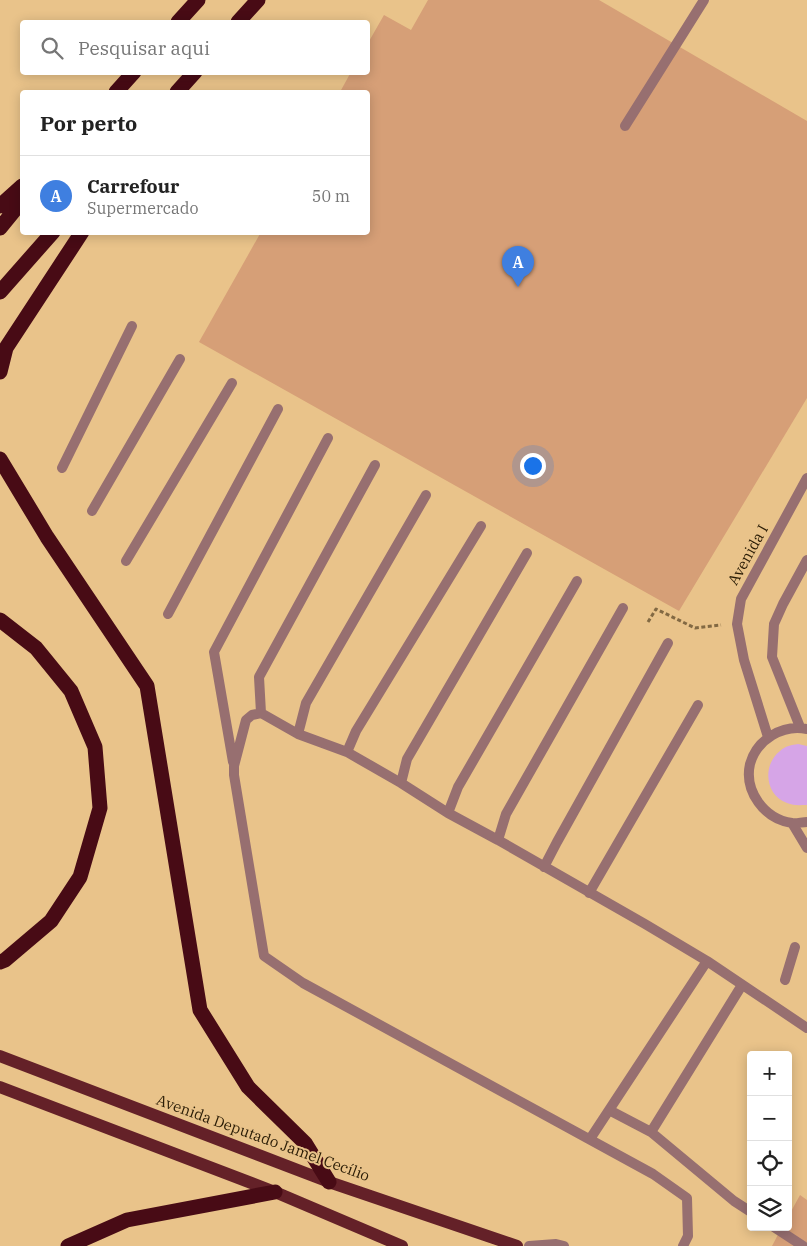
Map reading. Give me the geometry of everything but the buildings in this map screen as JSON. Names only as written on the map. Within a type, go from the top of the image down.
[{"type":"highway","points":[[180,20],[198,0]]},
{"type":"highway","points":[[240,20],[258,0]]},
{"type":"highway","points":[[118,90],[131,75]]},
{"type":"highway","points":[[179,90],[192,75]]},
{"type":"highway","points":[[0,206],[20,188]]},
{"type":"highway","points":[[0,228],[20,203]]},
{"type":"highway","points":[[0,292],[50,235]]},
{"type":"highway","points":[[0,372],[6,348],[80,235]]},
{"type":"highway","points":[[0,459],[47,537],[147,686],[200,1010],[248,1087],[305,1143],[329,1182]]},
{"type":"highway","points":[[0,620],[36,648],[71,691],[95,747],[100,808],[80,877],[51,921],[5,960],[0,962]]},
{"type":"highway","points":[[68,1246],[128,1220],[275,1192]]},
{"type":"main road","name":"Avenida Deputado Jamel Cecílio","points":[[0,1056],[329,1182],[517,1246]]},
{"type":"main road","points":[[0,1086],[275,1192],[402,1246]]},
{"type":"street","points":[[625,126],[704,0]]},
{"type":"street","points":[[62,468],[132,326]]},
{"type":"street","points":[[92,511],[180,359]]},
{"type":"street","points":[[126,561],[232,383]]},
{"type":"street","points":[[168,614],[278,409]]},
{"type":"street","points":[[328,438],[214,652],[264,956],[302,983],[653,1174],[687,1198],[688,1236],[683,1246]]},
{"type":"street","points":[[261,713],[259,677],[375,465]]},
{"type":"street","name":"Avenida I","points":[[768,737],[744,660],[737,624],[741,599],[807,478]]},
{"type":"street","points":[[298,734],[306,703],[426,495]]},
{"type":"street","points":[[347,752],[356,731],[480,526]]},
{"type":"street","points":[[401,783],[407,759],[527,553]]},
{"type":"street","points":[[807,560],[774,624],[772,657],[804,728],[783,729],[768,737],[757,749],[750,764],[749,780],[754,796],[763,809],[777,819],[792,823],[807,822]]},
{"type":"street","points":[[448,813],[458,787],[576,581]]},
{"type":"street","points":[[498,840],[506,814],[623,608]]},
{"type":"street","points":[[544,867],[668,642]]},
{"type":"street","points":[[589,893],[698,705]]},
{"type":"street","points":[[234,766],[246,720],[252,715],[261,713],[298,734],[347,752],[448,813],[645,924],[807,1028]]},
{"type":"street","points":[[792,823],[807,848]]},
{"type":"street","points":[[785,980],[795,947]]},
{"type":"street","points":[[590,1139],[706,962]]},
{"type":"street","points":[[651,1132],[742,985]]},
{"type":"street","points":[[609,1110],[651,1132],[734,1201],[747,1209]]},
{"type":"street","points":[[780,1231],[803,1246]]},
{"type":"street","points":[[529,1246],[556,1244],[564,1246]]},
{"type":"path","points":[[648,622],[656,609],[695,628],[737,624]]},
{"type":"shaded area","points":[[798,744],[807,746],[807,805],[792,805],[780,799],[770,787],[768,779],[770,764],[774,757],[784,748]]},
{"type":"place","name":"Carrefour","points":[[518,287]]}]
